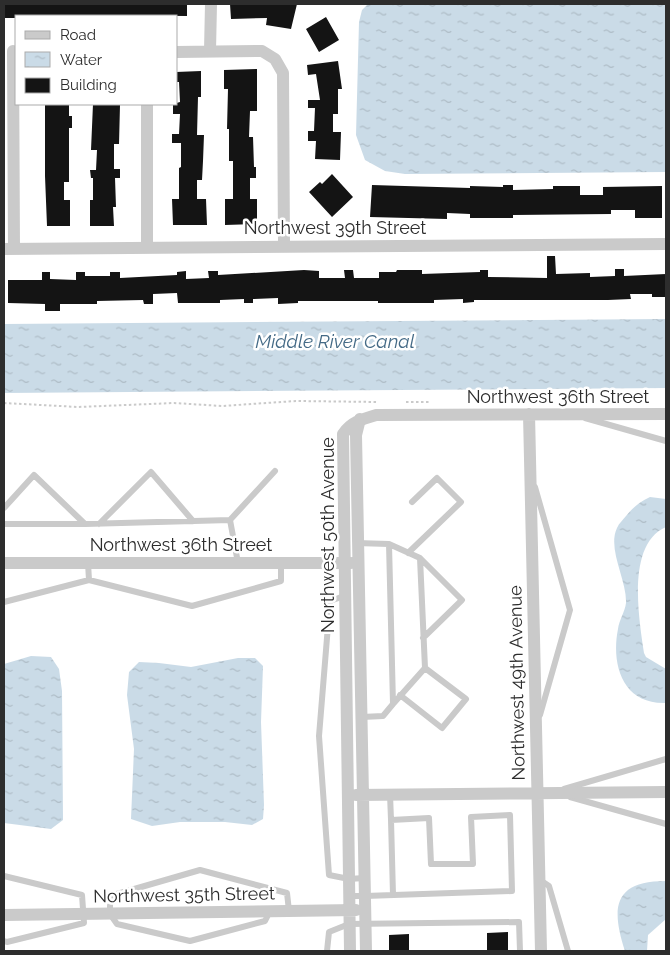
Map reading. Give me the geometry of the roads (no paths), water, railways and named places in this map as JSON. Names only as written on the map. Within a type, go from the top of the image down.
[{"type":"street","points":[[210,51],[211,4]]},
{"type":"street","points":[[9,249],[11,51]]},
{"type":"street","points":[[178,52],[262,51],[275,59],[283,72],[284,246]]},
{"type":"street","points":[[147,105],[147,248]]},
{"type":"street","name":"Northwest 39th Street","points":[[9,249],[666,244]]},
{"type":"street","name":"Northwest 49th Avenue","points":[[528,414],[541,951]]},
{"type":"street","name":"Northwest 36th Street","points":[[360,419],[376,415],[666,414]]},
{"type":"street","name":"Northwest 50th Avenue","points":[[360,419],[356,435],[366,951]]},
{"type":"street","name":"Northwest 50th Avenue","points":[[350,951],[343,434],[348,426],[360,419]]},
{"type":"street","name":"Northwest 36th Street","points":[[4,563],[359,563]]},
{"type":"street","points":[[348,795],[666,792]]},
{"type":"street","name":"Northwest 35th Street","points":[[4,916],[365,910]]},
{"type":"lane","points":[[571,414],[666,441]]},
{"type":"lane","points":[[530,467],[570,610],[536,728]]},
{"type":"lane","points":[[4,524],[99,524],[230,520],[275,471]]},
{"type":"lane","points":[[99,524],[151,472],[193,521]]},
{"type":"lane","points":[[4,508],[34,475],[86,524]]},
{"type":"lane","points":[[408,553],[461,502],[437,478],[412,502]]},
{"type":"lane","points":[[230,520],[238,563]]},
{"type":"lane","points":[[344,543],[389,544],[420,558],[462,600],[423,638]]},
{"type":"lane","points":[[389,544],[393,704]]},
{"type":"lane","points":[[362,717],[383,716],[425,668],[420,558]]},
{"type":"lane","points":[[88,563],[89,580]]},
{"type":"lane","points":[[4,602],[89,580],[192,606],[281,582],[281,563]]},
{"type":"lane","points":[[359,595],[345,595],[330,601],[320,736],[329,875],[349,879],[364,878]]},
{"type":"lane","points":[[400,695],[442,728],[466,700],[425,668]]},
{"type":"lane","points":[[553,792],[666,759]]},
{"type":"lane","points":[[553,792],[666,824]]},
{"type":"lane","points":[[390,794],[393,895]]},
{"type":"lane","points":[[349,896],[512,891],[510,815],[471,817],[473,864],[431,864],[429,818],[391,820]]},
{"type":"lane","points":[[270,911],[265,921],[190,941],[117,924],[110,914],[110,896],[200,870],[288,893],[289,911]]},
{"type":"lane","points":[[4,876],[82,895],[84,914],[84,923],[4,941]]},
{"type":"lane","points":[[540,880],[549,886],[568,951]]},
{"type":"lane","points":[[327,951],[328,932],[349,924],[519,922],[520,951]]},
{"type":"water","points":[[368,4],[666,4],[666,172],[405,174],[385,171],[365,160],[356,135],[359,22],[362,10]]},
{"type":"water","name":"Middle River Canal","points":[[666,319],[666,388],[4,393],[4,324]]},
{"type":"water","points":[[650,497],[666,499],[666,527],[653,536],[645,549],[640,565],[638,603],[644,653],[646,657],[666,669],[665,703],[650,702],[639,697],[629,689],[618,668],[616,655],[619,626],[626,603],[624,585],[614,545],[615,536],[618,526],[629,513],[637,505]]},
{"type":"water","points":[[31,656],[51,657],[59,669],[62,691],[63,820],[51,829],[4,823],[4,664]]},
{"type":"water","points":[[238,658],[255,658],[263,666],[261,722],[263,819],[252,825],[225,822],[180,822],[152,826],[131,819],[134,749],[127,695],[129,672],[139,662],[191,667]]},
{"type":"water","points":[[666,881],[666,919],[648,935],[647,951],[625,951],[618,922],[620,900],[626,892],[635,886],[648,882]]}]
